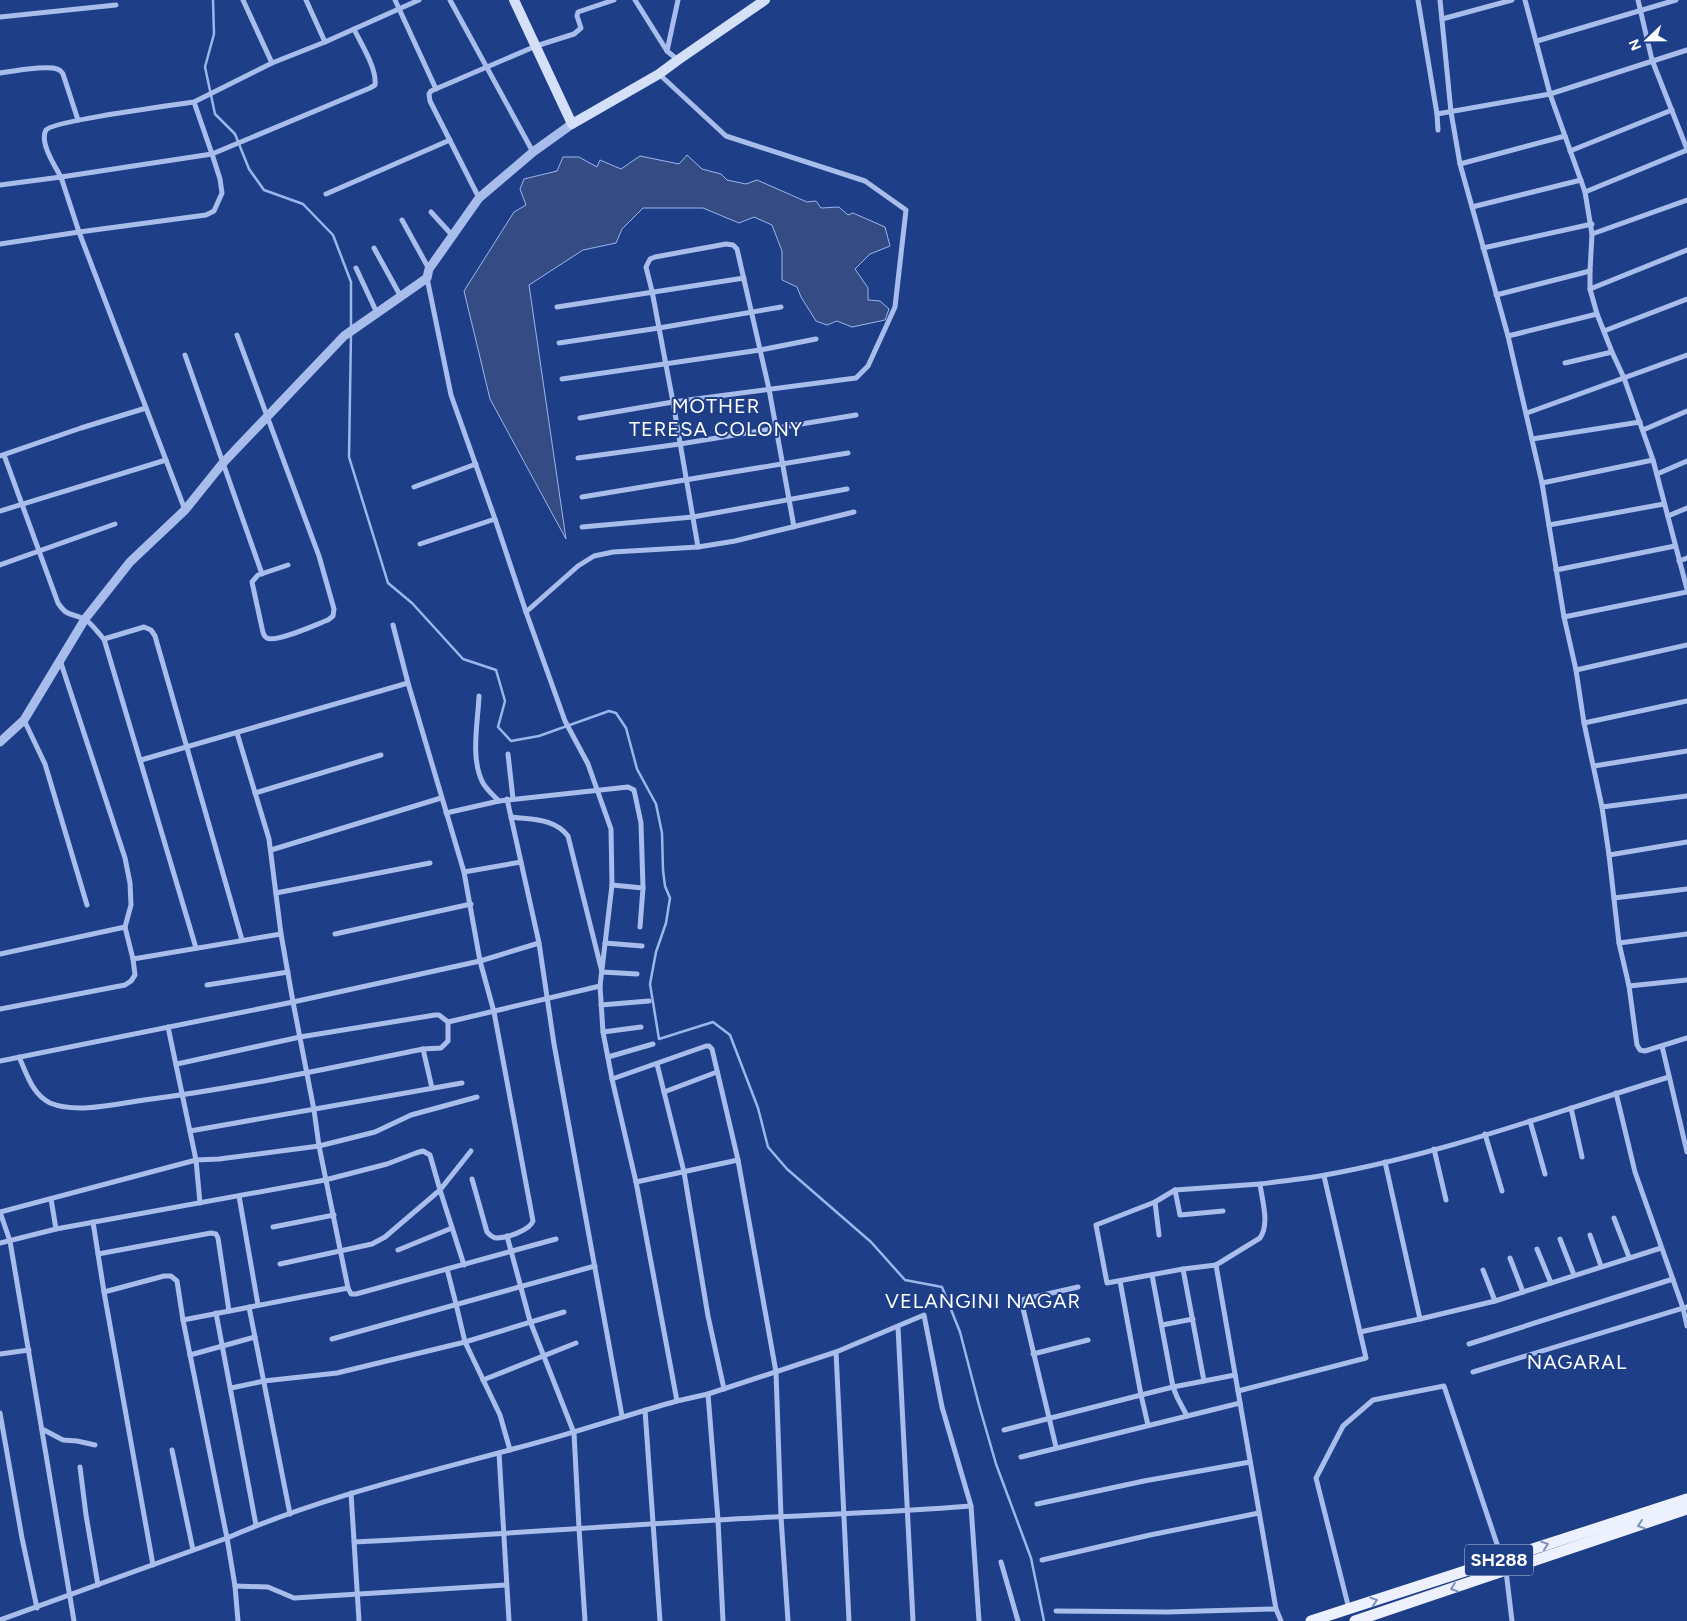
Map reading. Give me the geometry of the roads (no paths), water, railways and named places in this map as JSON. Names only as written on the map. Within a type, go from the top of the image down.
[{"type":"main road","points":[[514,0],[572,124],[659,74],[765,0]]},
{"type":"main road","name":"SH288","points":[[1355,1621],[1504,1565],[1669,1510],[1687,1499]]},
{"type":"main road","name":"SH288","points":[[1669,1510],[1687,1509]]},
{"type":"main road","name":"SH288","points":[[1311,1621],[1504,1565]]},
{"type":"street","points":[[243,0],[272,63]]},
{"type":"street","points":[[306,0],[326,42]]},
{"type":"street","points":[[395,0],[436,89]]},
{"type":"street","points":[[185,510],[79,232],[60,177],[48,153],[44,140],[45,132],[49,127],[78,120],[194,102],[272,63],[326,42],[419,0]]},
{"type":"street","points":[[450,0],[533,152]]},
{"type":"street","points":[[479,198],[429,94],[487,66],[536,46],[579,32],[581,28],[577,16],[578,12],[614,0]]},
{"type":"street","points":[[635,0],[667,51],[678,60]]},
{"type":"street","points":[[667,51],[678,0]]},
{"type":"street","points":[[1418,0],[1438,130]]},
{"type":"street","points":[[1440,0],[1451,112],[1460,164],[1508,336],[1542,482],[1564,616],[1602,807],[1619,942],[1629,986],[1637,1044],[1640,1050],[1642,1050],[1687,1038]]},
{"type":"street","points":[[1442,19],[1512,0]]},
{"type":"street","points":[[1525,0],[1550,94],[1585,192],[1592,224],[1590,289],[1597,314],[1624,378],[1653,460],[1687,590],[1564,616]]},
{"type":"street","points":[[1585,192],[1687,149],[1652,60],[1638,0]]},
{"type":"street","points":[[1537,41],[1676,0]]},
{"type":"street","points":[[0,17],[116,6]]},
{"type":"street","points":[[0,185],[212,154],[370,88],[375,84],[374,70],[354,29]]},
{"type":"street","points":[[1436,114],[1550,94],[1687,50]]},
{"type":"street","points":[[0,73],[30,69],[55,68],[60,70],[78,120]]},
{"type":"street","points":[[580,418],[673,402],[856,378],[868,366],[895,307],[906,210],[865,181],[726,136],[659,74]]},
{"type":"street","points":[[0,244],[206,216],[214,211],[222,193],[220,179],[194,102]]},
{"type":"street","points":[[1570,151],[1672,110]]},
{"type":"street","points":[[0,742],[24,720],[85,619],[130,562],[185,510],[222,464],[344,336],[401,297],[428,274],[452,235],[479,198],[533,152],[572,124]]},
{"type":"street","points":[[1460,164],[1565,136]]},
{"type":"street","points":[[326,194],[450,140]]},
{"type":"street","points":[[1472,207],[1581,180]]},
{"type":"street","points":[[1592,234],[1687,200]]},
{"type":"street","points":[[431,212],[452,235]]},
{"type":"street","points":[[402,220],[428,274],[451,395],[565,721],[588,764],[611,829],[612,885],[600,986],[603,1032],[612,1080],[636,1182],[678,1401]]},
{"type":"street","points":[[1482,248],[1592,224]]},
{"type":"street","points":[[698,547],[666,364],[646,267],[650,260],[655,257],[726,244],[733,244],[737,249],[769,389],[794,527]]},
{"type":"street","points":[[374,248],[401,297]]},
{"type":"street","points":[[1590,289],[1687,250]]},
{"type":"street","points":[[356,268],[377,313]]},
{"type":"street","points":[[1496,295],[1590,270]]},
{"type":"street","points":[[557,307],[744,278]]},
{"type":"street","points":[[1604,331],[1687,299]]},
{"type":"street","points":[[559,343],[659,328],[781,306]]},
{"type":"street","points":[[1508,336],[1597,314]]},
{"type":"street","points":[[237,335],[319,556],[334,609],[333,616],[328,620],[282,637],[267,639],[264,635],[253,585],[254,579],[262,574],[288,565]]},
{"type":"street","points":[[562,380],[760,350],[816,339]]},
{"type":"street","points":[[1565,363],[1612,352]]},
{"type":"street","points":[[1527,413],[1687,355]]},
{"type":"street","points":[[185,356],[262,574]]},
{"type":"street","points":[[146,408],[81,428],[2,456],[22,504],[58,603],[70,615],[85,619],[104,639],[196,948]]},
{"type":"street","points":[[1643,430],[1687,411]]},
{"type":"street","points":[[578,458],[680,444],[856,415]]},
{"type":"street","points":[[1532,439],[1640,422]]},
{"type":"street","points":[[582,496],[848,453]]},
{"type":"street","points":[[0,512],[166,460]]},
{"type":"street","points":[[1542,482],[1653,460]]},
{"type":"street","points":[[1657,474],[1687,461]]},
{"type":"street","points":[[414,487],[476,464]]},
{"type":"street","points":[[582,527],[693,517],[847,489]]},
{"type":"street","points":[[1549,525],[1664,504]]},
{"type":"street","points":[[1668,516],[1687,508]]},
{"type":"street","points":[[526,612],[578,566],[594,556],[613,552],[698,547],[735,541],[854,512]]},
{"type":"street","points":[[420,544],[495,519]]},
{"type":"street","points":[[0,565],[115,524]]},
{"type":"street","points":[[1556,570],[1675,546]]},
{"type":"street","points":[[1679,561],[1687,558]]},
{"type":"street","points":[[393,625],[441,798],[464,872],[480,961],[494,1012],[533,1221],[531,1226],[526,1230],[508,1236],[491,1237],[487,1232],[472,1179]]},
{"type":"street","points":[[104,639],[144,627],[151,630],[155,636],[242,940]]},
{"type":"street","points":[[1576,670],[1687,645]]},
{"type":"street","points":[[0,1010],[125,985],[135,975],[134,959],[124,927],[131,905],[130,884],[125,858],[60,659]]},
{"type":"street","points":[[141,760],[408,683]]},
{"type":"street","points":[[479,696],[476,765],[483,783],[499,801]]},
{"type":"street","points":[[1584,724],[1687,701]]},
{"type":"street","points":[[24,720],[45,764],[87,905]]},
{"type":"street","points":[[237,733],[269,839],[281,934],[325,1180],[334,1214],[348,1288],[351,1294],[556,1239]]},
{"type":"street","points":[[1594,766],[1687,750]]},
{"type":"street","points":[[508,754],[511,817],[539,943],[554,1044],[622,1416]]},
{"type":"street","points":[[255,793],[381,755]]},
{"type":"street","points":[[446,813],[510,799],[628,787],[634,790],[641,823],[643,888],[640,927]]},
{"type":"street","points":[[1602,807],[1687,796]]},
{"type":"street","points":[[270,850],[441,798]]},
{"type":"street","points":[[511,817],[554,823],[562,828],[568,836],[602,972]]},
{"type":"street","points":[[1609,855],[1687,842]]},
{"type":"street","points":[[464,872],[521,862]]},
{"type":"street","points":[[276,893],[430,863]]},
{"type":"street","points":[[612,885],[643,888]]},
{"type":"street","points":[[1614,898],[1687,889]]},
{"type":"street","points":[[335,934],[470,904]]},
{"type":"street","points":[[0,954],[124,927]]},
{"type":"street","points":[[134,959],[281,934]]},
{"type":"street","points":[[1619,942],[1687,934]]},
{"type":"street","points":[[0,1061],[293,1002],[480,961],[539,943]]},
{"type":"street","points":[[605,944],[642,946]]},
{"type":"street","points":[[207,985],[288,972]]},
{"type":"street","points":[[602,972],[637,974]]},
{"type":"street","points":[[1629,986],[1687,980]]},
{"type":"street","points":[[448,1022],[600,986]]},
{"type":"street","points":[[601,1005],[649,1001]]},
{"type":"street","points":[[177,1064],[300,1037],[435,1015],[439,1015],[448,1022]]},
{"type":"street","points":[[20,1057],[32,1085],[40,1097],[64,1107],[91,1107],[183,1095],[306,1073],[423,1049],[442,1048],[448,1041],[448,1022]]},
{"type":"street","points":[[168,1027],[196,1160],[200,1203]]},
{"type":"street","points":[[603,1032],[641,1027]]},
{"type":"street","points":[[608,1057],[654,1044]]},
{"type":"street","points":[[612,1080],[709,1046],[712,1049],[738,1160],[776,1372],[781,1517],[788,1621]]},
{"type":"street","points":[[1662,1046],[1687,1152]]},
{"type":"street","points":[[423,1049],[432,1088]]},
{"type":"street","points":[[656,1064],[684,1172],[708,1316],[724,1388]]},
{"type":"street","points":[[664,1092],[717,1072]]},
{"type":"street","points":[[1260,1184],[1266,1226],[1260,1238],[1216,1265],[1107,1283],[1096,1225],[1155,1202],[1175,1190],[1260,1184],[1324,1176],[1434,1149],[1530,1121],[1669,1076]]},
{"type":"street","points":[[190,1131],[462,1082]]},
{"type":"street","points":[[1616,1093],[1635,1172],[1661,1248],[1685,1307],[1687,1326]]},
{"type":"street","points":[[74,1621],[68,1596],[10,1242],[0,1212],[196,1160],[219,1159],[319,1146],[374,1132],[411,1115],[477,1097]]},
{"type":"street","points":[[1571,1108],[1582,1157]]},
{"type":"street","points":[[1530,1121],[1545,1174]]},
{"type":"street","points":[[1485,1134],[1502,1191]]},
{"type":"street","points":[[1434,1149],[1446,1200]]},
{"type":"street","points":[[0,1243],[56,1229],[325,1180],[387,1164],[422,1151],[428,1153],[432,1158],[440,1190],[464,1265]]},
{"type":"street","points":[[280,1264],[379,1241],[440,1190],[470,1151]]},
{"type":"street","points":[[636,1182],[738,1160]]},
{"type":"street","points":[[1384,1162],[1420,1320]]},
{"type":"street","points":[[1238,1391],[1366,1358],[1324,1176]]},
{"type":"street","points":[[1175,1190],[1180,1215],[1223,1211]]},
{"type":"street","points":[[239,1196],[258,1306]]},
{"type":"street","points":[[51,1199],[56,1229]]},
{"type":"street","points":[[1155,1202],[1159,1235]]},
{"type":"street","points":[[273,1227],[334,1214]]},
{"type":"street","points":[[1614,1218],[1629,1257]]},
{"type":"street","points":[[94,1222],[104,1292],[152,1565]]},
{"type":"street","points":[[398,1250],[452,1228]]},
{"type":"street","points":[[98,1254],[211,1232],[216,1234],[229,1311]]},
{"type":"street","points":[[1590,1235],[1601,1266]]},
{"type":"street","points":[[508,1236],[510,1252],[530,1322],[574,1433],[585,1621]]},
{"type":"street","points":[[1560,1239],[1574,1275]]},
{"type":"street","points":[[1360,1332],[1420,1320],[1495,1301],[1661,1248]]},
{"type":"street","points":[[1537,1249],[1551,1282]]},
{"type":"street","points":[[1510,1258],[1523,1292]]},
{"type":"street","points":[[1216,1265],[1276,1609],[1282,1621]]},
{"type":"street","points":[[332,1339],[595,1266]]},
{"type":"street","points":[[447,1269],[465,1342],[500,1415],[510,1450]]},
{"type":"street","points":[[1183,1269],[1204,1381]]},
{"type":"street","points":[[1483,1270],[1495,1301]]},
{"type":"street","points":[[1152,1275],[1173,1386],[1176,1396],[1187,1416]]},
{"type":"street","points":[[104,1292],[164,1276],[171,1276],[177,1281],[183,1320],[227,1538],[235,1586],[238,1621]]},
{"type":"street","points":[[1469,1344],[1673,1279]]},
{"type":"street","points":[[1120,1280],[1148,1425]]},
{"type":"street","points":[[1056,1447],[1022,1300],[1078,1287]]},
{"type":"street","points":[[183,1320],[348,1288]]},
{"type":"street","points":[[250,1307],[290,1514]]},
{"type":"street","points":[[1473,1372],[1685,1307]]},
{"type":"street","points":[[231,1388],[264,1381],[337,1373],[465,1342],[564,1312]]},
{"type":"street","points":[[216,1314],[256,1525]]},
{"type":"street","points":[[0,1620],[227,1538],[256,1525],[351,1492],[574,1433],[622,1416],[708,1394],[836,1352],[924,1315],[942,1407],[971,1506],[979,1621]]},
{"type":"street","points":[[1162,1325],[1193,1320]]},
{"type":"street","points":[[898,1327],[913,1621]]},
{"type":"street","points":[[190,1355],[255,1337]]},
{"type":"street","points":[[1033,1354],[1088,1340]]},
{"type":"street","points":[[482,1380],[576,1343]]},
{"type":"street","points":[[0,1354],[29,1350]]},
{"type":"street","points":[[836,1352],[848,1621]]},
{"type":"street","points":[[1004,1430],[1173,1386],[1235,1375]]},
{"type":"street","points":[[1349,1609],[1316,1478],[1343,1426],[1373,1400],[1444,1386],[1504,1565],[1512,1621]]},
{"type":"street","points":[[708,1394],[718,1520],[723,1621]]},
{"type":"street","points":[[1021,1457],[1240,1403]]},
{"type":"street","points":[[645,1410],[660,1621]]},
{"type":"street","points":[[0,1413],[22,1538],[37,1608]]},
{"type":"street","points":[[42,1429],[63,1440],[95,1445]]},
{"type":"street","points":[[172,1450],[193,1550]]},
{"type":"street","points":[[499,1452],[509,1621]]},
{"type":"street","points":[[1037,1504],[1144,1481],[1250,1462]]},
{"type":"street","points":[[80,1467],[98,1585]]},
{"type":"street","points":[[351,1492],[359,1621]]},
{"type":"street","points":[[354,1542],[718,1520],[843,1515],[971,1506]]},
{"type":"street","points":[[1042,1560],[1150,1535],[1259,1513]]},
{"type":"street","points":[[1001,1562],[1018,1621]]},
{"type":"street","points":[[235,1586],[268,1587],[294,1598],[506,1585]]},
{"type":"street","points":[[1056,1611],[1167,1612],[1276,1609]]},
{"type":"water","points":[[687,155],[702,169],[721,174],[727,180],[746,184],[757,180],[807,202],[816,201],[821,208],[839,207],[848,215],[853,213],[885,227],[890,246],[870,254],[855,269],[868,288],[868,300],[880,301],[889,309],[885,320],[852,327],[837,321],[827,325],[816,321],[797,287],[782,280],[782,251],[772,225],[754,217],[739,223],[703,208],[643,208],[622,229],[616,243],[583,250],[529,285],[566,539],[490,399],[464,291],[514,212],[526,205],[520,189],[524,179],[557,171],[563,157],[579,157],[597,167],[600,160],[621,169],[640,156],[679,164]]},
{"type":"waterway","points":[[213,0],[214,34],[205,67],[215,114],[235,134],[249,169],[264,190],[303,204],[333,235],[351,282],[351,328]]},
{"type":"waterway","points":[[351,334],[349,457],[388,583],[412,603],[463,659],[496,670],[505,701],[498,727],[511,741],[539,736],[609,711],[616,713],[626,728],[637,769],[656,804],[662,833],[665,886],[670,898],[666,923],[656,952],[650,984],[659,1039],[713,1022],[730,1035],[758,1108],[768,1147],[787,1169],[871,1242],[905,1280],[942,1287],[960,1332],[996,1464],[1031,1558],[1044,1621]]},
{"type":"district","name":"MOTHER TERESA COLONY","points":[[716,418]]},
{"type":"district","name":"VELANGINI NAGAR","points":[[983,1301]]},
{"type":"district","name":"NAGARAL","points":[[1577,1362]]}]
